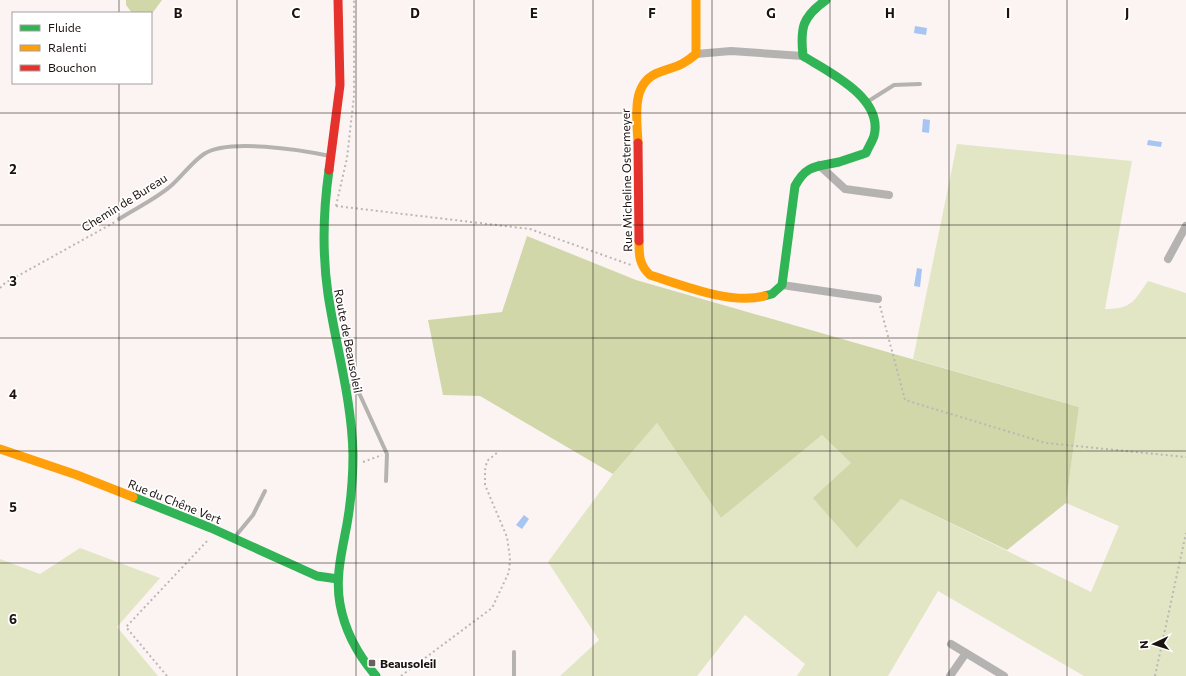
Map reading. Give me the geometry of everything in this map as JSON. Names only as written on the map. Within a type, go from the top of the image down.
[{"type":"street","name":"Route de Beausoleil","points":[[338,0],[340,43],[339,95],[324,220],[324,260],[328,302],[347,387],[352,427],[351,500],[338,579],[340,602],[348,633],[361,658],[376,676]]},
{"type":"street","points":[[643,269],[650,275],[731,297],[748,299],[764,298],[778,291],[782,285],[794,186],[798,177],[805,170],[820,165],[844,161],[866,153],[874,136],[875,127],[871,107],[860,93],[803,56],[731,51],[696,54],[696,0]]},
{"type":"street","points":[[803,56],[801,36],[803,22],[811,10],[826,0]]},
{"type":"street","name":"Rue Micheline Ostermeyer","points":[[643,269],[639,258],[637,99],[639,88],[642,82],[651,74],[686,63],[696,54]]},
{"type":"street","points":[[820,165],[845,189],[889,195]]},
{"type":"street","points":[[1168,259],[1186,226]]},
{"type":"street","points":[[782,285],[878,299]]},
{"type":"street","name":"Rue du Chêne Vert","points":[[0,448],[77,475],[216,530],[317,576],[338,579]]},
{"type":"street","points":[[951,644],[1004,676]]},
{"type":"street","points":[[950,676],[966,653]]},
{"type":"lane","points":[[867,102],[894,85],[920,84]]},
{"type":"lane","name":"Chemin de Bureau","points":[[119,219],[172,186],[203,155],[213,150],[224,147],[246,146],[331,156]]},
{"type":"lane","points":[[347,387],[352,386],[360,395],[387,454],[386,481]]},
{"type":"lane","points":[[234,538],[253,515],[265,491]]},
{"type":"lane","points":[[514,652],[514,676]]},
{"type":"path","points":[[334,213],[347,158],[354,96],[354,0]]},
{"type":"path","points":[[336,206],[530,229],[643,269]]},
{"type":"path","name":"Chemin de Bureau","points":[[0,288],[119,219]]},
{"type":"path","points":[[878,299],[905,400],[1046,443],[1186,457]]},
{"type":"path","points":[[357,465],[382,455],[380,448]]},
{"type":"path","points":[[401,676],[492,608],[509,572],[510,558],[507,537],[485,485],[484,470],[487,462],[498,452]]},
{"type":"path","points":[[167,676],[126,627],[216,530]]},
{"type":"path","points":[[1155,676],[1186,533]]},
{"type":"green space","points":[[126,0],[162,0],[152,14],[152,12],[131,12],[126,5]]},
{"type":"green space","points":[[957,144],[1132,161],[1105,309],[1114,309],[1127,305],[1135,299],[1148,281],[1186,293],[1186,676],[1084,676],[938,591],[888,676],[797,676],[805,664],[745,615],[697,676],[560,676],[599,640],[548,562],[613,474],[657,423],[721,518],[822,435],[851,463],[857,548],[901,499],[1091,592],[1119,526],[1066,503],[1079,407],[913,359]]},
{"type":"green space","points":[[527,236],[636,280],[1079,407],[1066,503],[1007,550],[901,499],[857,548],[813,498],[851,463],[822,435],[721,518],[657,423],[613,474],[480,396],[443,395],[428,320],[502,312]]},
{"type":"green space","points":[[80,548],[160,578],[117,627],[158,676],[0,676],[0,559],[40,574]]},
{"type":"water","points":[[915,26],[927,28],[926,35],[914,33]]},
{"type":"water","points":[[923,119],[930,120],[929,133],[922,132]]},
{"type":"water","points":[[1148,140],[1162,142],[1161,147],[1147,145]]},
{"type":"water","points":[[917,268],[922,269],[920,287],[914,286]]},
{"type":"water","points":[[524,515],[529,519],[522,529],[516,525]]},
{"type":"traffic: fast","points":[[764,296],[772,294],[782,285],[795,186],[799,179],[808,170],[813,168],[839,162],[866,153],[874,136],[875,122],[871,110],[863,98],[840,78],[803,56],[802,38],[804,24],[812,12],[826,0]]},
{"type":"traffic: fast","points":[[329,170],[325,201],[324,232],[326,278],[331,314],[347,394],[353,455],[351,498],[338,584],[342,614],[349,634],[363,660],[376,676]]},
{"type":"traffic: fast","points":[[133,497],[211,528],[317,576],[338,579]]},
{"type":"traffic: slow","points":[[638,143],[637,102],[644,84],[650,77],[675,67],[696,54],[696,0]]},
{"type":"traffic: slow","points":[[639,241],[640,260],[650,275],[707,293],[722,296],[737,298],[764,296]]},
{"type":"traffic: slow","points":[[0,449],[77,475],[133,497]]},
{"type":"traffic: jam","points":[[329,170],[340,85],[338,0]]},
{"type":"traffic: jam","points":[[638,143],[639,241]]},
{"type":"place","name":"Beausoleil","points":[[372,663]]}]
